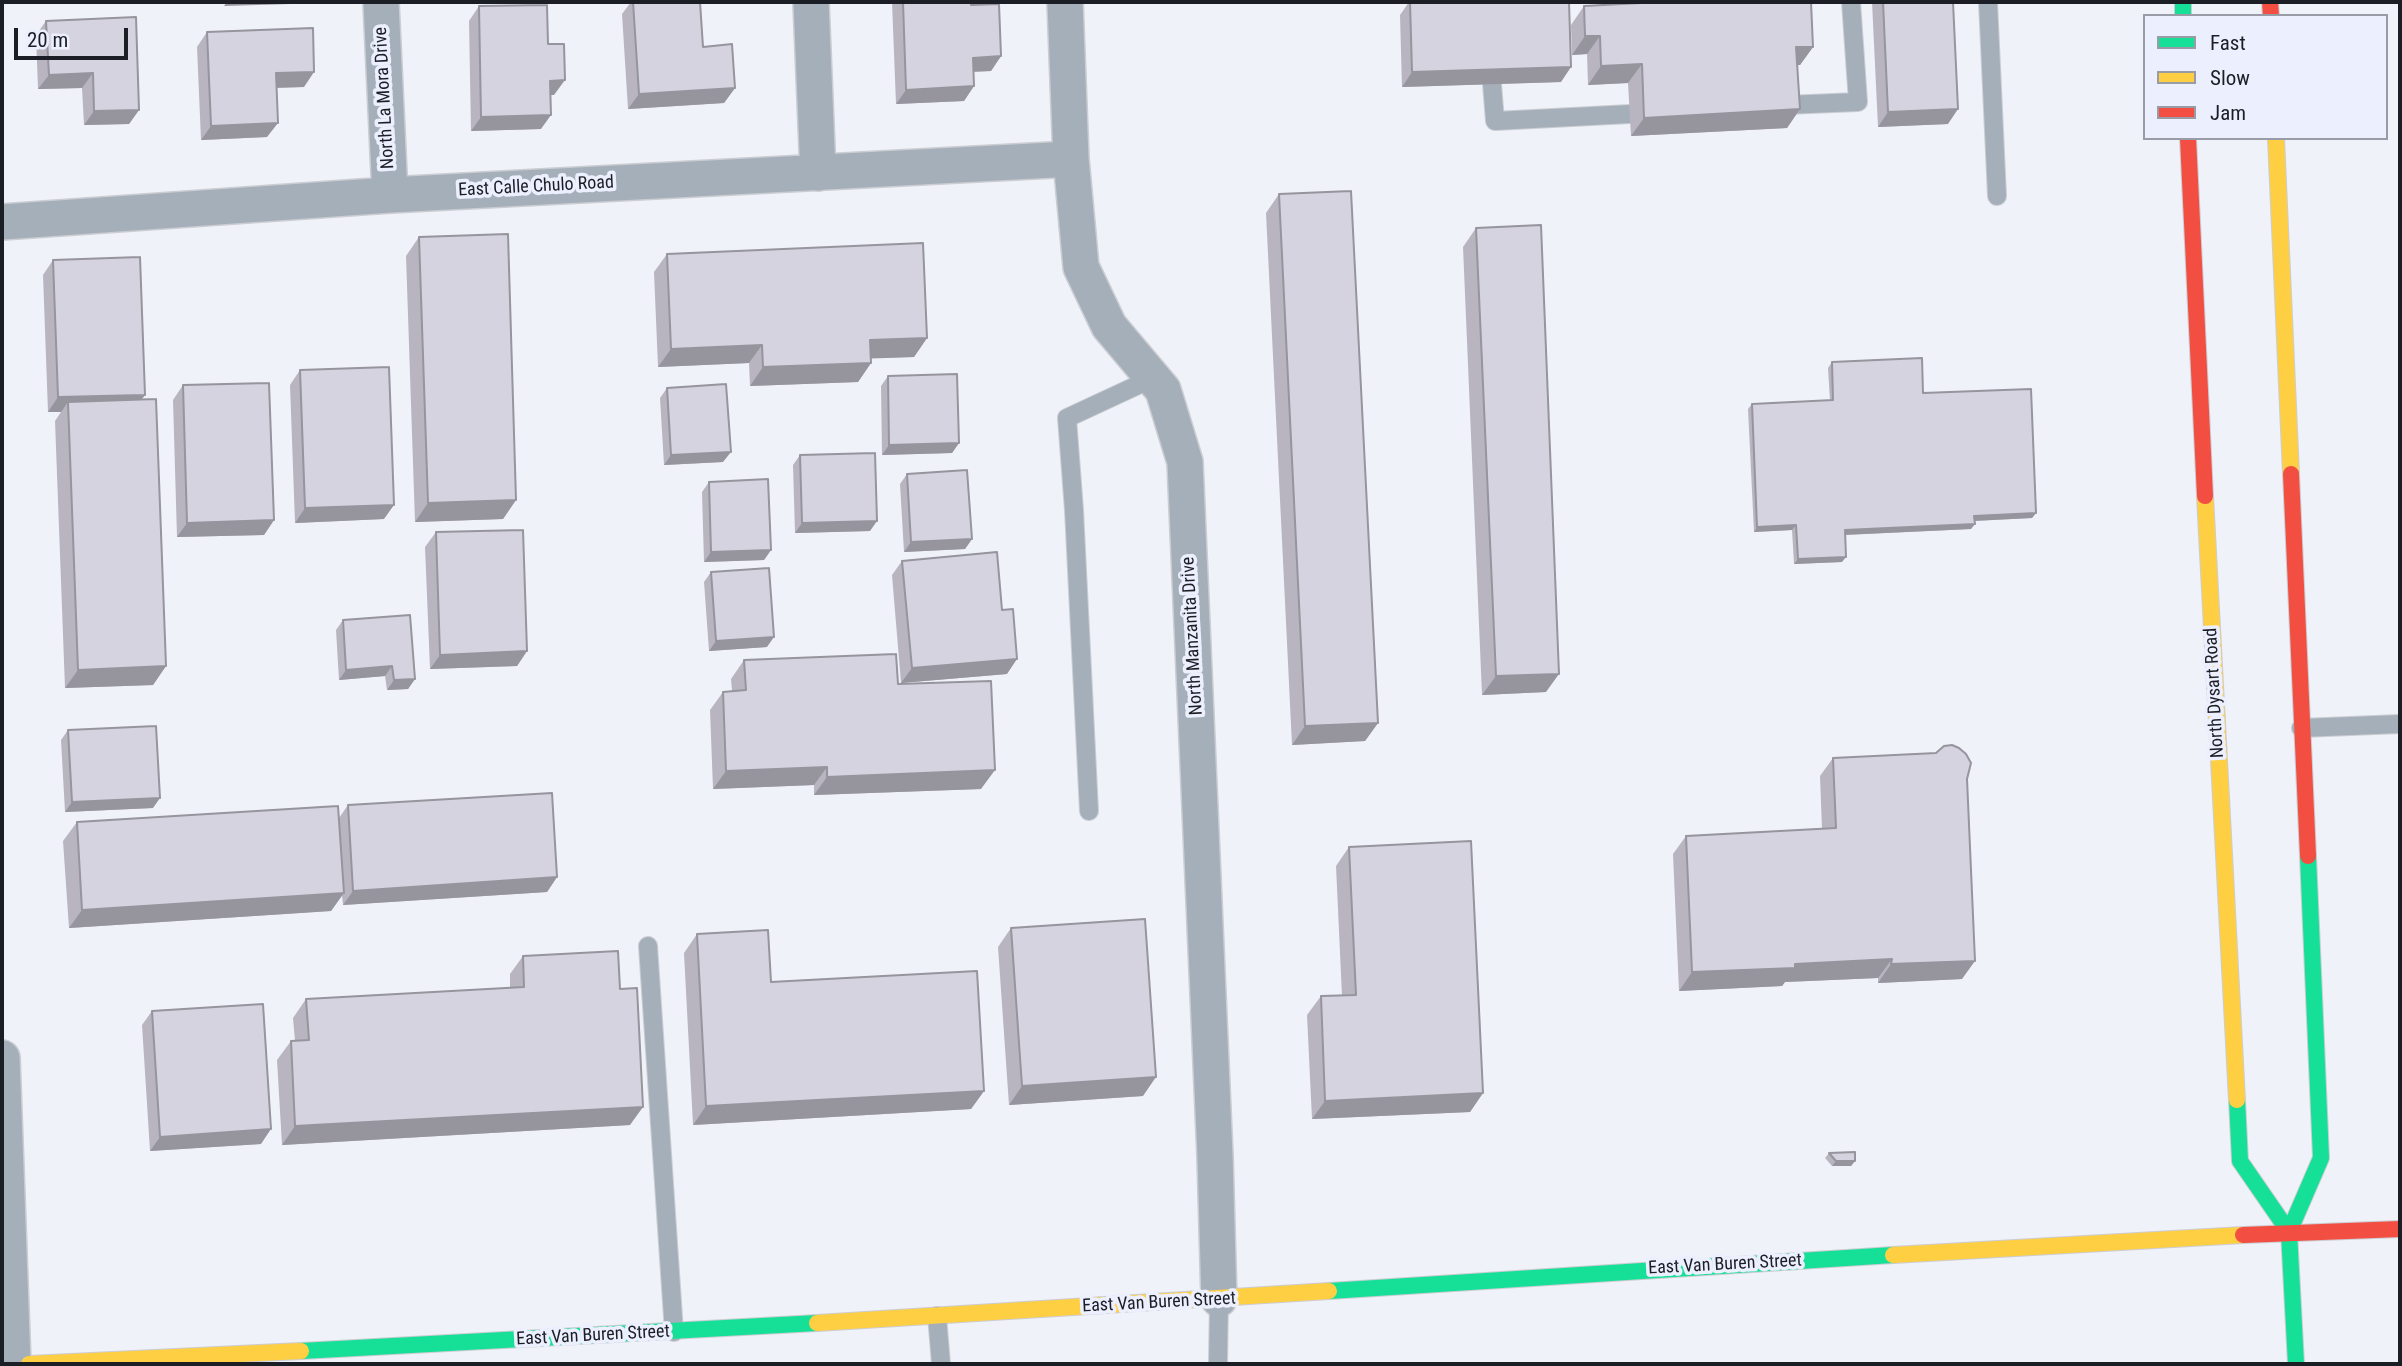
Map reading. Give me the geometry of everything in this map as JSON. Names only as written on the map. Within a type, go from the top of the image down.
[{"type":"main road","name":"North Dysart Road","points":[[2188,140],[2240,1161],[2289,1232]]},
{"type":"main road","points":[[2276,140],[2321,1158],[2289,1232],[2296,1364]]},
{"type":"main road","name":"East Van Buren Street","points":[[29,1364],[380,1356],[674,1332],[1219,1299],[1633,1270],[2289,1232],[2400,1229]]},
{"type":"street","name":"North La Mora Drive","points":[[381,2],[390,195]]},
{"type":"street","points":[[811,2],[818,173]]},
{"type":"street","name":"North Manzanita Drive","points":[[1065,2],[1071,159],[1081,267],[1109,326],[1163,390],[1185,461],[1219,1299]]},
{"type":"street","name":"East Calle Chulo Road","points":[[2,222],[390,195],[1071,159]]},
{"type":"street","points":[[2,1058],[5,1223],[13,1364]]},
{"type":"lane","points":[[1785,105],[1858,102],[1851,2]]},
{"type":"lane","points":[[1988,2],[1997,196]]},
{"type":"lane","points":[[1492,84],[1495,121],[1630,114]]},
{"type":"lane","points":[[1089,811],[1067,418],[1153,378]]},
{"type":"lane","points":[[2301,728],[2400,724]]},
{"type":"lane","points":[[648,946],[674,1332]]},
{"type":"lane","points":[[1219,1299],[1219,1364]]},
{"type":"lane","points":[[937,1316],[941,1364]]},
{"type":"building","points":[[633,2],[700,2],[703,47],[732,44],[735,88],[639,94]]},
{"type":"building","points":[[903,2],[999,4],[1001,56],[973,58],[974,86],[906,90]]},
{"type":"building","points":[[1410,2],[1569,2],[1571,67],[1412,72]]},
{"type":"building","points":[[1660,2],[1811,2],[1813,47],[1796,47],[1800,109],[1644,118],[1642,64],[1601,66],[1600,36],[1585,36],[1584,6]]},
{"type":"building","points":[[1883,2],[1953,2],[1958,109],[1888,112]]},
{"type":"building","points":[[547,5],[548,44],[564,44],[565,80],[550,81],[551,115],[481,117],[479,6]]},
{"type":"building","points":[[136,17],[139,110],[94,111],[93,73],[49,75],[46,21]]},
{"type":"building","points":[[313,28],[314,72],[276,73],[278,123],[211,126],[207,32]]},
{"type":"building","points":[[1351,191],[1378,723],[1305,726],[1279,194]]},
{"type":"building","points":[[1541,225],[1559,674],[1496,676],[1476,228]]},
{"type":"building","points":[[508,234],[516,500],[428,503],[419,237]]},
{"type":"building","points":[[923,243],[927,338],[870,340],[871,363],[763,367],[762,345],[671,349],[667,254]]},
{"type":"building","points":[[140,257],[145,395],[58,397],[53,260]]},
{"type":"building","points":[[1922,358],[1923,393],[2031,389],[2036,513],[1974,516],[1975,524],[1845,530],[1846,557],[1798,559],[1796,525],[1757,527],[1752,404],[1833,400],[1832,362]]},
{"type":"building","points":[[389,367],[394,505],[305,508],[300,370]]},
{"type":"building","points":[[957,374],[959,443],[889,445],[888,376]]},
{"type":"building","points":[[269,383],[274,520],[187,523],[183,385]]},
{"type":"building","points":[[726,384],[731,452],[671,455],[667,388]]},
{"type":"building","points":[[156,399],[166,666],[78,670],[68,402]]},
{"type":"building","points":[[875,453],[877,521],[802,523],[800,455]]},
{"type":"building","points":[[967,470],[972,539],[911,542],[907,474]]},
{"type":"building","points":[[768,479],[771,550],[711,552],[709,482]]},
{"type":"building","points":[[523,530],[527,651],[440,655],[436,532]]},
{"type":"building","points":[[997,552],[1002,610],[1013,609],[1017,659],[912,668],[902,561]]},
{"type":"building","points":[[769,568],[774,637],[716,641],[711,572]]},
{"type":"building","points":[[410,615],[415,679],[394,680],[392,666],[346,670],[343,620]]},
{"type":"building","points":[[896,654],[898,684],[991,681],[995,770],[827,777],[827,767],[726,771],[723,692],[746,690],[744,660]]},
{"type":"building","points":[[156,726],[160,798],[72,802],[68,730]]},
{"type":"building","points":[[1952,745],[1966,754],[1971,763],[1967,779],[1975,961],[1891,964],[1892,959],[1795,964],[1795,968],[1692,972],[1686,836],[1836,828],[1833,758],[1936,753],[1944,746]]},
{"type":"building","points":[[552,793],[557,877],[353,891],[348,805]]},
{"type":"building","points":[[338,806],[344,893],[82,910],[77,822]]},
{"type":"building","points":[[1471,841],[1483,1093],[1325,1101],[1321,996],[1356,995],[1349,847]]},
{"type":"building","points":[[1145,919],[1156,1077],[1022,1086],[1011,928]]},
{"type":"building","points":[[768,930],[771,982],[977,971],[984,1091],[706,1106],[697,934]]},
{"type":"building","points":[[618,951],[620,989],[637,988],[643,1107],[295,1126],[291,1041],[309,1040],[306,999],[524,987],[523,956]]},
{"type":"building","points":[[263,1004],[271,1129],[160,1137],[152,1011]]},
{"type":"building","points":[[1855,1152],[1855,1161],[1836,1161],[1829,1153]]},
{"type":"traffic: fast","points":[[2183,2],[2183,14]]},
{"type":"traffic: fast","points":[[2296,1364],[2289,1232],[2321,1158],[2308,856]]},
{"type":"traffic: fast","points":[[2237,1100],[2240,1161],[2289,1232]]},
{"type":"traffic: fast","points":[[1329,1291],[1893,1255]]},
{"type":"traffic: fast","points":[[301,1351],[817,1323]]},
{"type":"traffic: slow","points":[[2276,140],[2291,474]]},
{"type":"traffic: slow","points":[[2205,496],[2237,1100]]},
{"type":"traffic: slow","points":[[1893,1255],[2243,1235]]},
{"type":"traffic: slow","points":[[817,1323],[1329,1291]]},
{"type":"traffic: slow","points":[[29,1364],[301,1351]]},
{"type":"traffic: jam","points":[[2270,2],[2271,14]]},
{"type":"traffic: jam","points":[[2188,140],[2205,496]]},
{"type":"traffic: jam","points":[[2291,474],[2308,856]]},
{"type":"traffic: jam","points":[[2243,1235],[2400,1229]]}]
